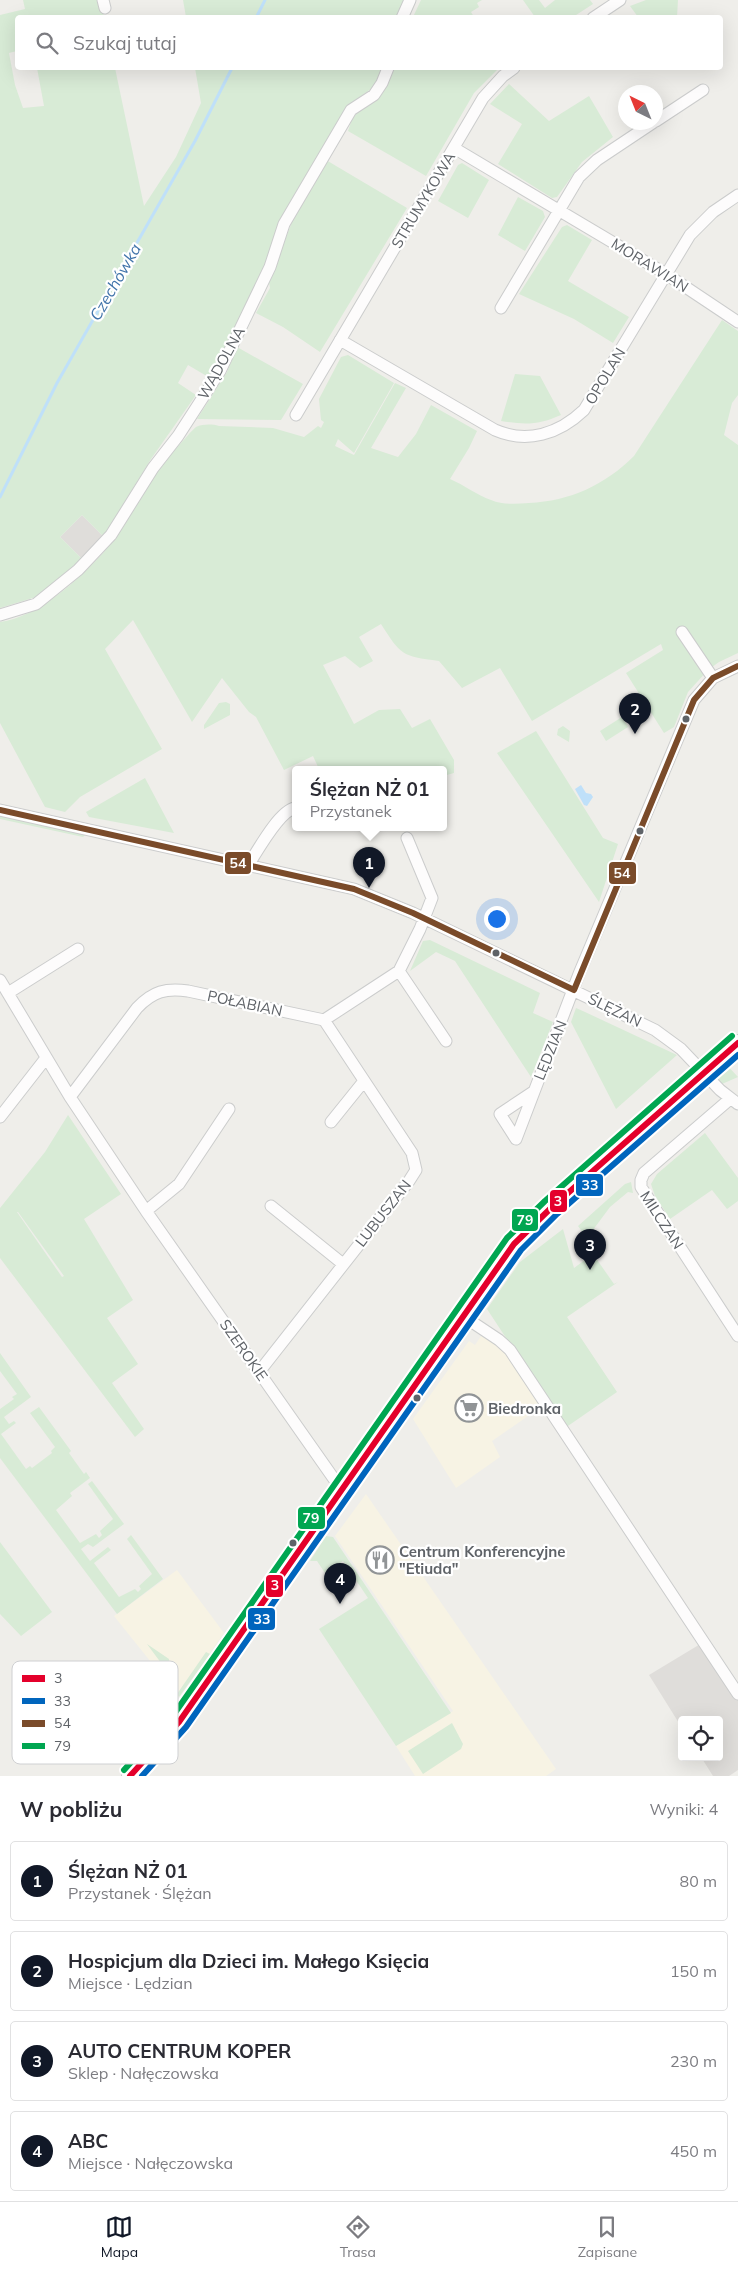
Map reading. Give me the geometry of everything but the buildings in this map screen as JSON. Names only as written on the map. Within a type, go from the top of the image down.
[{"type":"main road","points":[[178,1723],[506,1255],[531,1227],[738,1043]]},
{"type":"main road","points":[[130,1776],[141,1764]]},
{"type":"street","points":[[403,15],[410,0]]},
{"type":"street","points":[[598,15],[620,0]]},
{"type":"street","name":"WĄDOLNA","points":[[0,615],[36,604],[78,570],[111,535],[153,468],[178,436],[220,371],[270,268],[284,224],[351,110],[374,95],[387,70]]},
{"type":"street","name":"STRUMYKOWA","points":[[296,415],[483,98],[503,76],[511,70]]},
{"type":"street","points":[[663,116],[703,90]]},
{"type":"street","points":[[501,308],[579,177],[590,165],[642,130]]},
{"type":"street","name":"MORAWIAN","points":[[454,148],[666,274],[738,322]]},
{"type":"street","name":"OPOLAN","points":[[340,340],[494,430],[521,436],[549,433],[566,426],[584,410],[697,226],[738,195]]},
{"type":"street","points":[[682,632],[713,678]]},
{"type":"street","name":"LĘDZIAN","points":[[533,1092],[500,1114],[516,1139],[574,990],[694,700],[713,678],[738,666]]},
{"type":"street","points":[[249,864],[281,816],[292,808]]},
{"type":"street","name":"ŚLĘŻAN","points":[[0,810],[249,864],[354,889],[425,919],[660,1033],[681,1049],[734,1102]]},
{"type":"street","points":[[324,1020],[399,971],[425,919],[432,903],[432,893],[407,838]]},
{"type":"street","points":[[8,993],[78,949]]},
{"type":"street","points":[[399,971],[446,1041]]},
{"type":"street","name":"SZEROKIE","points":[[0,980],[70,1097],[146,1211],[332,1476],[344,1488]]},
{"type":"street","name":"POŁABIAN","points":[[70,1097],[137,1008],[150,995],[158,991],[167,989],[188,991],[324,1020]]},
{"type":"street","name":"LUBUSZAN","points":[[259,1372],[416,1170],[412,1154],[324,1020]]},
{"type":"street","points":[[0,1117],[46,1058]]},
{"type":"street","points":[[331,1122],[364,1081]]},
{"type":"street","name":"MILCZAN","points":[[734,1102],[644,1173],[641,1187],[734,1321],[738,1336]]},
{"type":"street","points":[[146,1211],[179,1184],[229,1108]]},
{"type":"street","points":[[271,1206],[343,1264]]},
{"type":"street","points":[[463,1316],[499,1340],[510,1350],[738,1694]]},
{"type":"shaded area","points":[[82,515],[104,537],[82,559],[60,537]]},
{"type":"shaded area","points":[[481,1336],[502,1347],[541,1407],[492,1441],[500,1457],[456,1488],[413,1419],[469,1341],[475,1345]]},
{"type":"shaded area","points":[[366,1494],[556,1769],[546,1776],[415,1776],[396,1746],[453,1711],[335,1536]]},
{"type":"shaded area","points":[[177,1570],[224,1633],[179,1697],[178,1661],[150,1661],[114,1616]]},
{"type":"shaded area","points":[[702,1643],[738,1699],[738,1770],[729,1776],[713,1776],[704,1761],[723,1761],[723,1716],[678,1716],[678,1722],[649,1675]]},
{"type":"green space","points":[[23,0],[101,0],[104,15],[15,15],[15,52],[9,53],[15,85],[23,108],[44,106],[37,70],[115,70],[144,206],[176,157],[201,103],[195,70],[382,70],[376,85],[346,108],[279,222],[262,275],[210,378],[188,365],[178,383],[196,395],[151,459],[104,537],[82,515],[60,537],[82,559],[36,597],[0,608],[0,15],[25,9]]},
{"type":"green space","points":[[183,0],[409,0],[403,15],[186,15]]},
{"type":"green space","points":[[421,0],[482,0],[477,3],[479,7],[471,12],[473,15],[414,15]]},
{"type":"green space","points":[[523,0],[539,0],[545,8],[555,0],[590,0],[593,4],[576,15],[534,15]]},
{"type":"green space","points":[[646,0],[678,0],[677,15],[637,15],[630,6]]},
{"type":"green space","points":[[391,70],[497,70],[474,93],[426,176],[348,131],[352,119]]},
{"type":"green space","points":[[509,84],[549,121],[589,96],[613,137],[582,162],[557,197],[552,198],[498,164],[522,124],[490,104]]},
{"type":"green space","points":[[326,160],[407,208],[320,352],[283,327],[256,313],[270,288],[269,282],[295,214]]},
{"type":"green space","points":[[462,163],[489,180],[468,218],[438,201],[458,165]]},
{"type":"green space","points":[[518,197],[543,211],[545,217],[525,251],[498,235]]},
{"type":"green space","points":[[567,225],[592,240],[568,281],[629,317],[613,343],[574,319],[519,294],[562,227]]},
{"type":"green space","points":[[722,320],[738,331],[738,395],[732,403],[724,435],[738,445],[738,653],[719,662],[708,670],[688,692],[674,727],[664,733],[626,673],[663,650],[661,644],[532,721],[500,668],[462,688],[439,661],[403,652],[393,642],[381,624],[359,637],[373,661],[360,668],[345,656],[323,665],[354,724],[379,710],[400,709],[412,728],[430,719],[454,760],[454,773],[447,775],[447,766],[318,766],[313,756],[284,770],[256,717],[249,712],[222,678],[192,722],[133,620],[105,649],[162,749],[80,797],[65,812],[45,807],[0,723],[0,622],[14,619],[43,605],[93,564],[110,545],[152,476],[196,427],[210,425],[273,428],[304,437],[318,426],[321,428],[324,422],[321,420],[319,399],[341,357],[348,355],[394,383],[354,453],[338,439],[335,446],[354,455],[395,383],[406,388],[371,448],[398,457],[416,434],[431,405],[477,431],[450,479],[496,502],[510,504],[544,502],[573,495],[599,483],[634,456]]},
{"type":"green space","points":[[237,347],[303,384],[281,420],[197,419],[227,372]]},
{"type":"green space","points":[[515,374],[540,376],[561,415],[545,421],[532,423],[501,421]]},
{"type":"green space","points":[[226,702],[230,704],[230,715],[204,729],[204,725],[219,703]]},
{"type":"green space","points":[[622,717],[628,727],[606,741],[600,731]]},
{"type":"green space","points":[[563,726],[570,731],[569,742],[557,735],[558,729]]},
{"type":"green space","points":[[536,731],[603,838],[618,844],[599,902],[497,753]]},
{"type":"green space","points":[[145,778],[174,833],[89,817],[86,812]]},
{"type":"green space","points":[[0,815],[86,834],[83,837],[0,819]]},
{"type":"green space","points":[[430,940],[540,993],[533,1013],[553,1022],[531,1077],[455,961],[436,952],[410,971],[423,941]]},
{"type":"green space","points":[[576,1008],[677,1055],[616,1109],[571,1022]]},
{"type":"green space","points":[[724,1062],[738,1077],[722,1084],[718,1073]]},
{"type":"green space","points":[[68,1115],[121,1194],[84,1219],[133,1300],[107,1318],[138,1364],[112,1383],[144,1429],[135,1437],[0,1258],[0,1208],[45,1152]],"holes":[[[18,1212],[64,1276],[62,1277]]]},
{"type":"green space","points":[[705,1133],[738,1178],[738,1201],[727,1209],[712,1190],[670,1219],[655,1196],[651,1184],[657,1174]]},
{"type":"green space","points":[[631,1182],[633,1193],[628,1192],[610,1207],[587,1238],[578,1226],[625,1184]]},
{"type":"green space","points":[[563,1229],[574,1268],[593,1254],[614,1284],[618,1282],[567,1317],[617,1392],[565,1428],[487,1309],[520,1262]]},
{"type":"green space","points":[[0,1353],[31,1397],[4,1417],[9,1424],[14,1421],[16,1423],[1,1434],[26,1469],[30,1466],[32,1468],[52,1453],[51,1451],[55,1447],[30,1413],[39,1407],[71,1451],[69,1453],[84,1474],[86,1472],[90,1478],[70,1493],[72,1496],[56,1510],[80,1543],[96,1534],[99,1538],[102,1535],[100,1531],[113,1519],[88,1484],[92,1481],[124,1524],[93,1547],[88,1544],[81,1549],[90,1561],[108,1547],[111,1550],[94,1563],[119,1597],[135,1589],[138,1592],[141,1589],[139,1586],[152,1574],[127,1539],[131,1535],[163,1579],[117,1614],[0,1458],[0,1409],[14,1399],[12,1397],[17,1394],[0,1371]]},
{"type":"green space","points":[[326,1536],[333,1537],[451,1713],[396,1746],[319,1629],[368,1598],[343,1561],[325,1573],[317,1561],[310,1561]]},
{"type":"green space","points":[[0,1542],[52,1612],[21,1636],[0,1614]]},
{"type":"green space","points":[[147,1644],[169,1659],[169,1661],[160,1661]]},
{"type":"green space","points":[[206,1652],[210,1654],[179,1697],[178,1693]]},
{"type":"green space","points":[[452,1723],[463,1744],[461,1749],[423,1774],[408,1751]]},
{"type":"water","points":[[581,785],[586,793],[591,794],[593,797],[587,806],[584,805],[575,789]]},
{"type":"waterway","name":"Czechówka","points":[[258,15],[265,0]]},
{"type":"waterway","name":"Czechówka","points":[[0,497],[57,383],[195,141],[231,70]]},
{"type":"transit line","name":"54","points":[[0,810],[354,889],[413,913],[574,990],[694,700],[713,678],[738,666]]},
{"type":"transit line","name":"79","points":[[178,1708],[507,1238],[545,1201],[732,1036]]},
{"type":"transit line","name":"3","points":[[178,1723],[514,1244],[551,1208],[738,1043]]},
{"type":"transit line","name":"33","points":[[178,1736],[521,1250],[557,1214],[738,1055]]},
{"type":"transit line","name":"79","points":[[124,1770],[129,1764]]},
{"type":"transit line","name":"3","points":[[130,1776],[141,1764]]},
{"type":"transit line","name":"33","points":[[142,1776],[153,1764]]},
{"type":"place","name":"Hospicjum dla Dzieci im. Małego Księcia","points":[[635,734]]},
{"type":"place","name":"Ślężan NŻ 01","points":[[369,888]]},
{"type":"place","name":"AUTO CENTRUM KOPER","points":[[590,1270]]},
{"type":"place","name":"Biedronka","points":[[469,1408]]},
{"type":"place","name":"Centrum Konferencyjne \"Etiuda\"","points":[[380,1560]]},
{"type":"place","name":"ABC","points":[[340,1604]]}]
